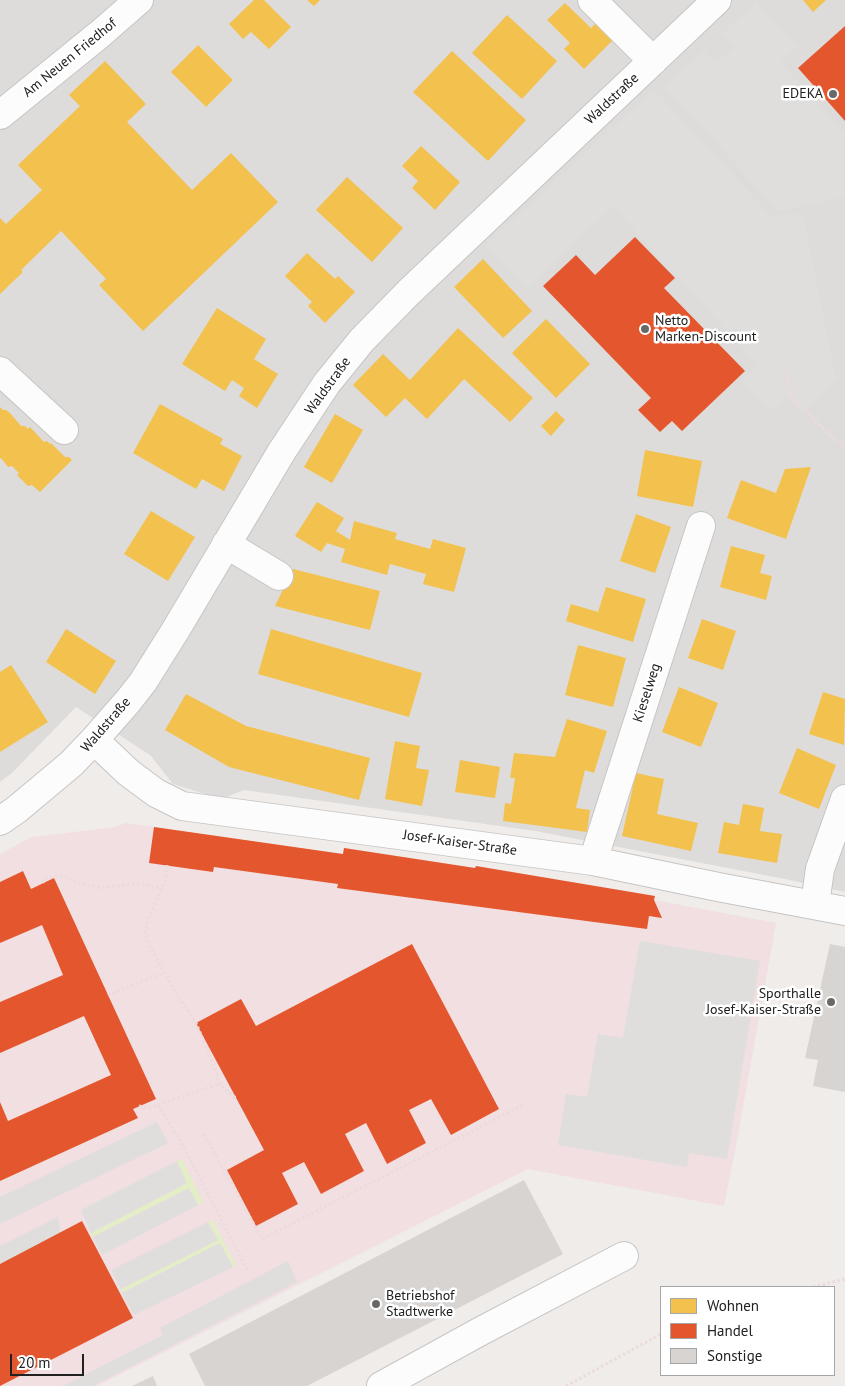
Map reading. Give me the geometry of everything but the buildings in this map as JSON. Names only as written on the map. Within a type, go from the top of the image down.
[{"type":"street","name":"Am Neuen Friedhof","points":[[0,115],[139,0]]},
{"type":"street","points":[[592,0],[653,61]]},
{"type":"street","name":"Waldstraße","points":[[0,821],[44,788],[71,764],[143,682],[175,632],[282,451],[327,383],[362,340],[409,292],[717,0]]},
{"type":"street","points":[[0,371],[64,430]]},
{"type":"street","name":"Kieselweg","points":[[593,861],[701,526]]},
{"type":"street","points":[[226,544],[279,576]]},
{"type":"street","name":"Josef-Kaiser-Straße","points":[[94,740],[129,773],[156,793],[182,806],[593,861],[845,911]]},
{"type":"street","points":[[814,904],[820,868],[845,799]]},
{"type":"street","points":[[381,1386],[624,1256]]},
{"type":"path","points":[[786,372],[792,398],[845,449]]},
{"type":"path","points":[[167,865],[166,878],[154,903],[145,932],[149,946],[196,1023],[215,1068],[219,1084],[237,1099]]},
{"type":"path","points":[[43,883],[44,879],[60,875],[82,884],[104,888],[137,883],[162,888]]},
{"type":"path","points":[[108,995],[164,973]]},
{"type":"path","points":[[139,1106],[149,1108],[219,1084]]},
{"type":"path","points":[[204,1134],[262,1239],[525,1104]]},
{"type":"path","points":[[158,1105],[183,1146],[248,1271]]},
{"type":"path","points":[[817,1286],[845,1279]]},
{"type":"path","points":[[566,1386],[660,1335]]},
{"type":"shaded area","points":[[0,0],[845,0],[845,892],[535,831],[244,790],[221,799],[173,784],[150,755],[76,707],[12,773],[0,782]]},
{"type":"shaded area","points":[[756,2],[797,47],[780,62],[845,134],[845,197],[778,211],[665,87],[704,51],[716,63],[734,47],[722,33]]},
{"type":"shaded area","points":[[654,89],[771,216],[803,214],[836,378],[801,413],[786,396],[771,411],[741,381],[757,364],[613,207],[526,289],[484,246]]},
{"type":"shaded area","points":[[126,823],[343,854],[344,848],[475,868],[476,866],[655,896],[654,900],[776,923],[724,1206],[528,1169],[97,1386],[0,1386],[0,854],[32,837],[115,827]]},
{"type":"shaded area","points":[[640,941],[760,961],[727,1159],[689,1153],[687,1167],[558,1145],[566,1094],[587,1097],[598,1034],[623,1038]]},
{"type":"shaded area","points":[[157,1122],[168,1143],[0,1224],[0,1197]]},
{"type":"shaded area","points":[[177,1161],[187,1183],[91,1233],[81,1210]]},
{"type":"shaded area","points":[[189,1188],[198,1205],[102,1255],[93,1237]]},
{"type":"shaded area","points":[[58,1217],[60,1233],[0,1264],[0,1246]]},
{"type":"shaded area","points":[[208,1222],[218,1240],[121,1289],[111,1270]]},
{"type":"shaded area","points":[[220,1243],[233,1267],[134,1315],[122,1293]]},
{"type":"shaded area","points":[[288,1261],[297,1282],[93,1386],[63,1386],[163,1335],[160,1328]]},
{"type":"green space","points":[[182,1159],[203,1202],[198,1205],[189,1188],[93,1237],[91,1233],[187,1183],[177,1161]]},
{"type":"green space","points":[[213,1220],[236,1266],[233,1267],[220,1243],[122,1293],[121,1289],[218,1240],[208,1222]]},
{"type":"place","name":"EDEKA","points":[[833,94]]},
{"type":"place","name":"Netto Marken-Discount","points":[[645,329]]},
{"type":"place","name":"Sporthalle Josef-Kaiser-Straße","points":[[831,1002]]},
{"type":"place","name":"Betriebshof Stadtwerke","points":[[376,1304]]}]
